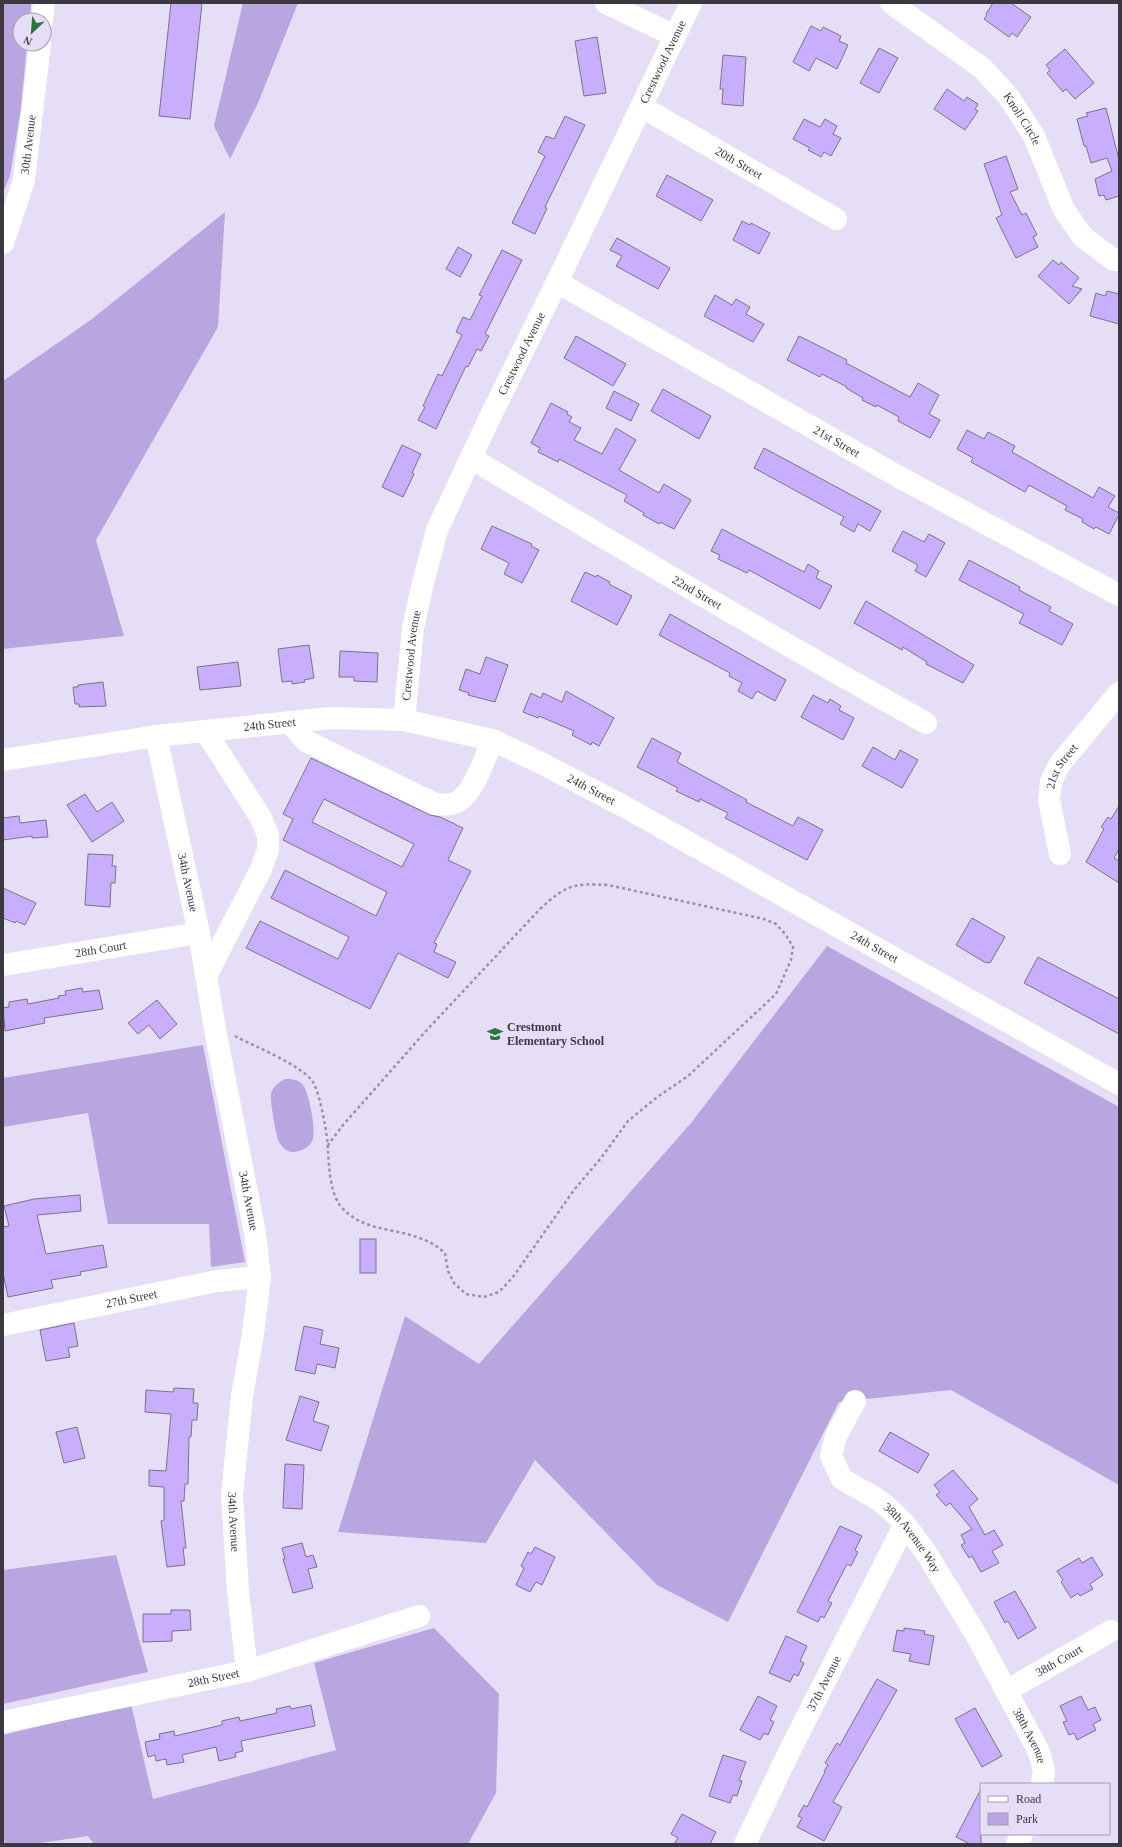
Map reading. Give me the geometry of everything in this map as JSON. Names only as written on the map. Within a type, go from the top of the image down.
[{"type":"street","points":[[606,3],[675,36]]},
{"type":"street","name":"Crestwood Avenue","points":[[404,720],[413,628],[437,530],[490,417],[642,107],[691,3]]},
{"type":"street","name":"Knoll Circle","points":[[890,3],[982,68],[1008,96],[1034,136],[1064,210],[1083,237],[1114,260],[1119,260]]},
{"type":"street","name":"30th Avenue","points":[[3,243],[24,180],[39,52]]},
{"type":"street","name":"20th Street","points":[[642,107],[836,219]]},
{"type":"street","name":"21st Street","points":[[557,282],[899,477],[1119,595]]},
{"type":"street","name":"22nd Street","points":[[472,458],[592,531],[926,723]]},
{"type":"street","name":"21st Street","points":[[1060,854],[1049,800],[1051,782],[1058,764],[1119,694]]},
{"type":"street","name":"24th Street","points":[[3,760],[156,736],[331,718],[404,720],[492,740],[541,763],[625,807],[1119,1084]]},
{"type":"street","points":[[290,723],[306,741],[435,804],[452,804],[469,792],[482,767],[492,740]]},
{"type":"street","points":[[206,732],[261,818],[268,835],[268,850],[261,869],[206,976]]},
{"type":"street","name":"34th Avenue","points":[[156,736],[199,933],[215,1026],[255,1233],[260,1277],[253,1334],[242,1396],[232,1496],[238,1592],[247,1671]]},
{"type":"street","name":"28th Court","points":[[3,966],[199,933]]},
{"type":"street","name":"27th Street","points":[[3,1325],[217,1281],[260,1277]]},
{"type":"street","name":"38th Avenue Way","points":[[855,1402],[836,1436],[831,1456],[842,1479],[874,1497],[890,1509],[905,1524],[927,1554],[949,1589],[1006,1691]]},
{"type":"street","name":"37th Avenue","points":[[745,1844],[793,1745],[905,1524]]},
{"type":"street","name":"28th Street","points":[[3,1722],[247,1671],[419,1616]]},
{"type":"street","name":"38th Court","points":[[1006,1691],[1111,1631]]},
{"type":"street","name":"38th Avenue","points":[[1006,1691],[1039,1752],[1044,1771],[1042,1783]]},
{"type":"street","points":[[1017,1844],[1022,1835]]},
{"type":"path","points":[[215,1026],[298,1068],[313,1082],[319,1100],[328,1145],[329,1176],[339,1203],[356,1218],[378,1229],[420,1238],[435,1245],[445,1253],[448,1271],[454,1283],[466,1294],[484,1297],[499,1292],[513,1277],[574,1190],[601,1158],[628,1121],[656,1098],[688,1076],[776,994],[792,960],[793,947],[786,935],[776,924],[764,919],[608,885],[571,885],[556,894],[540,909],[425,1032],[343,1125],[328,1145]]},
{"type":"green space","points":[[3,3],[31,3],[30,12],[12,12],[12,52],[26,52],[21,108],[10,176],[3,192]]},
{"type":"green space","points":[[243,3],[298,3],[258,103],[230,159],[214,126]]},
{"type":"green space","points":[[225,212],[218,327],[96,540],[124,636],[3,649],[3,381],[92,319]]},
{"type":"green space","points":[[827,946],[1119,1107],[1119,1485],[951,1390],[839,1402],[728,1622],[657,1585],[535,1460],[486,1543],[338,1532],[405,1316],[479,1364],[691,1123]]},
{"type":"green space","points":[[203,1045],[245,1262],[211,1267],[209,1224],[108,1224],[88,1113],[3,1127],[3,1078]]},
{"type":"green space","points":[[285,1079],[298,1081],[305,1088],[313,1120],[314,1135],[312,1142],[302,1150],[296,1152],[287,1150],[279,1142],[272,1111],[272,1091],[276,1085]]},
{"type":"green space","points":[[116,1555],[148,1672],[3,1704],[3,1570]]},
{"type":"green space","points":[[434,1628],[499,1694],[496,1793],[468,1844],[94,1844],[88,1836],[34,1844],[5,1844],[3,1833],[3,1735],[131,1704],[153,1799],[336,1750],[314,1663]]},
{"type":"building","points":[[171,3],[202,3],[190,119],[159,116]]},
{"type":"building","points":[[993,3],[1011,3],[1031,17],[1017,37],[1012,33],[1009,37],[984,19]]},
{"type":"building","points":[[811,26],[821,31],[823,27],[841,36],[839,41],[848,45],[837,69],[816,58],[809,71],[793,62]]},
{"type":"building","points":[[597,37],[606,93],[584,96],[575,41]]},
{"type":"building","points":[[879,48],[898,58],[879,93],[860,83]]},
{"type":"building","points":[[1065,49],[1094,83],[1075,99],[1066,89],[1063,92],[1047,73],[1050,70],[1046,65]]},
{"type":"building","points":[[723,55],[746,57],[743,106],[722,104],[723,89],[720,89]]},
{"type":"building","points":[[947,89],[964,101],[967,97],[978,104],[975,109],[978,111],[965,130],[934,109]]},
{"type":"building","points":[[1106,108],[1119,160],[1119,196],[1106,200],[1104,195],[1099,196],[1095,179],[1112,171],[1107,158],[1091,163],[1086,146],[1084,146],[1077,119],[1088,116],[1086,113]]},
{"type":"building","points":[[565,116],[585,125],[545,207],[547,208],[535,234],[512,223],[545,156],[538,152],[546,136],[554,139]]},
{"type":"building","points":[[804,119],[820,127],[825,119],[837,126],[833,134],[841,138],[831,156],[824,152],[821,157],[808,150],[810,148],[793,139]]},
{"type":"building","points":[[1006,156],[1018,189],[1010,192],[1022,215],[1026,213],[1037,235],[1033,237],[1038,247],[1016,258],[996,218],[1002,215],[984,164]]},
{"type":"building","points":[[667,175],[713,200],[701,221],[656,196]]},
{"type":"building","points":[[742,221],[750,225],[751,223],[770,233],[759,254],[733,240]]},
{"type":"building","points":[[617,238],[670,268],[658,289],[616,266],[622,256],[610,250]]},
{"type":"building","points":[[458,247],[472,255],[460,277],[446,269]]},
{"type":"building","points":[[502,250],[522,260],[485,334],[489,336],[481,351],[477,349],[468,367],[466,366],[436,429],[418,420],[425,407],[423,406],[438,374],[442,376],[462,335],[456,332],[463,317],[470,320],[482,296],[479,295]]},
{"type":"building","points":[[1053,260],[1059,265],[1061,262],[1079,278],[1072,286],[1082,289],[1069,304],[1038,276]]},
{"type":"building","points":[[1107,291],[1119,294],[1119,324],[1090,316],[1096,293],[1105,296]]},
{"type":"building","points":[[715,295],[732,305],[736,299],[750,307],[746,314],[764,324],[753,342],[704,316]]},
{"type":"building","points":[[576,336],[626,364],[613,386],[564,358]]},
{"type":"building","points":[[799,336],[847,360],[846,363],[910,397],[918,383],[939,395],[929,414],[940,420],[930,438],[898,421],[899,417],[877,405],[876,407],[862,400],[863,398],[846,388],[847,387],[822,374],[820,377],[787,360]]},
{"type":"building","points":[[663,389],[711,416],[699,439],[651,411]]},
{"type":"building","points":[[614,391],[639,404],[631,421],[606,408]]},
{"type":"building","points":[[551,403],[568,412],[567,414],[572,417],[569,422],[581,428],[574,440],[602,454],[616,428],[636,440],[619,470],[659,493],[664,484],[691,500],[674,529],[660,522],[659,524],[643,515],[644,513],[624,501],[627,495],[559,459],[558,462],[538,452],[540,448],[531,443]]},
{"type":"building","points":[[967,430],[984,439],[988,432],[1015,446],[1012,452],[1093,498],[1099,487],[1115,496],[1108,507],[1119,513],[1119,515],[1109,534],[1096,527],[1094,529],[1082,522],[1083,519],[1065,510],[1067,506],[1029,485],[1025,492],[971,462],[973,458],[957,449]]},
{"type":"building","points":[[402,445],[421,454],[412,473],[414,474],[403,497],[382,487]]},
{"type":"building","points":[[764,448],[881,511],[870,531],[858,524],[854,532],[840,524],[844,517],[754,468]]},
{"type":"building","points":[[492,526],[532,544],[531,546],[539,550],[522,583],[504,574],[509,563],[481,549]]},
{"type":"building","points":[[722,529],[804,572],[808,564],[819,571],[816,578],[832,586],[820,609],[749,570],[747,573],[718,559],[720,555],[711,551]]},
{"type":"building","points":[[903,531],[924,542],[929,534],[945,543],[926,577],[915,571],[918,565],[892,551]]},
{"type":"building","points":[[969,560],[1020,587],[1019,590],[1051,607],[1049,611],[1073,624],[1062,645],[1019,623],[1024,614],[959,580]]},
{"type":"building","points":[[585,572],[596,577],[597,575],[610,582],[609,584],[632,596],[617,625],[571,601]]},
{"type":"building","points":[[866,601],[974,665],[963,683],[926,664],[927,662],[903,647],[902,650],[854,623]]},
{"type":"building","points":[[670,614],[786,680],[775,701],[757,691],[752,699],[738,691],[742,683],[729,676],[730,673],[659,635]]},
{"type":"building","points":[[309,645],[314,678],[304,680],[305,682],[292,684],[292,681],[282,682],[278,649]]},
{"type":"building","points":[[340,651],[378,653],[377,682],[354,681],[354,677],[339,677]]},
{"type":"building","points":[[486,657],[508,665],[495,702],[468,695],[469,693],[459,690],[466,669],[480,674]]},
{"type":"building","points":[[238,662],[241,686],[200,690],[197,667]]},
{"type":"building","points":[[103,682],[106,706],[79,707],[79,704],[75,704],[73,687]]},
{"type":"building","points":[[566,691],[614,718],[599,746],[592,742],[591,745],[572,735],[574,731],[539,716],[538,718],[523,712],[531,693],[541,698],[543,693],[562,702]]},
{"type":"building","points":[[813,695],[828,703],[830,699],[841,706],[839,710],[854,718],[843,740],[801,717]]},
{"type":"building","points":[[652,738],[681,753],[677,762],[747,800],[746,802],[793,826],[798,817],[823,830],[807,860],[725,818],[728,813],[700,799],[699,802],[676,791],[678,788],[637,767]]},
{"type":"building","points":[[873,747],[895,760],[900,750],[918,760],[902,788],[862,766]]},
{"type":"building","points":[[311,758],[430,815],[440,817],[463,828],[448,860],[471,871],[434,943],[437,944],[434,952],[456,962],[448,978],[398,953],[370,1009],[246,948],[260,921],[338,959],[349,937],[271,898],[285,870],[376,916],[387,892],[283,840],[293,819],[283,814]],"holes":[[[324,799],[414,844],[402,867],[312,822]]]},
{"type":"building","points":[[85,794],[97,812],[112,802],[124,821],[92,842],[67,805]]},
{"type":"building","points":[[1119,806],[1119,849],[1114,858],[1119,861],[1119,883],[1086,862],[1104,829],[1101,827],[1108,817],[1111,819]]},
{"type":"building","points":[[19,816],[20,823],[46,820],[48,837],[32,838],[32,836],[3,840],[3,818]]},
{"type":"building","points":[[88,854],[113,855],[112,866],[116,866],[115,883],[111,883],[110,907],[85,905]]},
{"type":"building","points":[[3,888],[36,903],[25,925],[3,918]]},
{"type":"building","points":[[972,918],[1005,937],[990,963],[986,963],[956,945]]},
{"type":"building","points":[[1038,957],[1119,999],[1119,1034],[1024,983]]},
{"type":"building","points":[[82,988],[83,992],[99,990],[103,1009],[44,1018],[45,1023],[5,1031],[3,1008],[9,1007],[9,1002],[27,999],[28,1004],[59,998],[58,996],[66,995],[65,991]]},
{"type":"building","points":[[157,1000],[177,1024],[160,1039],[149,1025],[138,1034],[128,1023]]},
{"type":"building","points":[[80,1195],[81,1211],[37,1215],[46,1254],[103,1245],[107,1267],[80,1272],[81,1275],[51,1280],[53,1288],[8,1297],[3,1273],[3,1227],[9,1226],[4,1206],[34,1199]]},
{"type":"building","points":[[360,1239],[376,1239],[376,1273],[360,1273]]},
{"type":"building","points":[[74,1323],[78,1346],[68,1348],[70,1357],[46,1361],[40,1330]]},
{"type":"building","points":[[304,1326],[323,1330],[320,1344],[339,1348],[335,1368],[317,1364],[315,1374],[295,1370]]},
{"type":"building","points":[[174,1388],[194,1389],[193,1403],[198,1403],[197,1420],[192,1420],[191,1437],[189,1437],[188,1484],[185,1484],[184,1501],[181,1501],[186,1548],[183,1548],[185,1565],[167,1567],[161,1521],[164,1520],[164,1487],[149,1486],[149,1470],[166,1471],[171,1414],[145,1412],[146,1390],[173,1392]]},
{"type":"building","points":[[300,1396],[319,1402],[313,1421],[329,1426],[321,1451],[286,1440]]},
{"type":"building","points":[[77,1427],[85,1458],[64,1463],[56,1432]]},
{"type":"building","points":[[890,1432],[929,1454],[918,1473],[879,1451]]},
{"type":"building","points":[[285,1464],[304,1465],[302,1509],[283,1508]]},
{"type":"building","points":[[953,1470],[978,1499],[969,1507],[985,1535],[994,1530],[1003,1545],[992,1551],[999,1563],[981,1572],[972,1556],[969,1558],[961,1545],[965,1543],[961,1535],[972,1529],[950,1503],[946,1506],[936,1495],[940,1492],[934,1485]]},
{"type":"building","points":[[840,1526],[862,1536],[855,1550],[858,1552],[851,1566],[847,1564],[828,1601],[832,1603],[824,1618],[821,1616],[818,1622],[797,1612]]},
{"type":"building","points":[[302,1543],[306,1557],[313,1555],[317,1567],[308,1569],[313,1588],[293,1593],[283,1559],[285,1559],[282,1548]]},
{"type":"building","points":[[535,1547],[555,1557],[542,1585],[536,1582],[530,1592],[516,1585],[524,1568],[521,1566],[528,1552],[531,1554]]},
{"type":"building","points":[[1092,1557],[1103,1575],[1090,1584],[1093,1589],[1080,1596],[1078,1593],[1071,1598],[1061,1582],[1063,1580],[1057,1571],[1079,1558],[1082,1563]]},
{"type":"building","points":[[1015,1591],[1036,1628],[1018,1639],[1008,1621],[1005,1623],[994,1602]]},
{"type":"building","points":[[171,1610],[190,1610],[191,1630],[172,1631],[172,1641],[143,1642],[143,1614],[171,1614]]},
{"type":"building","points":[[904,1628],[925,1631],[924,1634],[934,1636],[929,1665],[909,1661],[911,1654],[893,1651],[897,1630],[904,1631]]},
{"type":"building","points":[[786,1636],[807,1646],[800,1661],[804,1663],[798,1676],[794,1674],[790,1682],[769,1673]]},
{"type":"building","points":[[877,1679],[897,1690],[833,1802],[842,1807],[824,1841],[797,1827],[802,1818],[798,1816],[804,1805],[807,1807],[828,1765],[825,1763],[837,1743],[840,1745]]},
{"type":"building","points":[[758,1696],[777,1706],[770,1720],[774,1722],[768,1735],[764,1733],[760,1740],[740,1730]]},
{"type":"building","points":[[1081,1696],[1088,1710],[1095,1707],[1101,1720],[1093,1724],[1096,1730],[1077,1740],[1074,1733],[1069,1735],[1063,1722],[1067,1721],[1060,1706]]},
{"type":"building","points":[[311,1705],[315,1726],[241,1741],[243,1751],[235,1753],[236,1757],[219,1761],[216,1747],[182,1755],[184,1762],[167,1765],[166,1759],[156,1761],[155,1755],[148,1757],[145,1742],[160,1739],[159,1734],[174,1731],[175,1736],[222,1725],[222,1721],[239,1717],[240,1721],[277,1713],[276,1709],[290,1706],[291,1709]]},
{"type":"building","points":[[975,1708],[1002,1756],[982,1767],[955,1719]]},
{"type":"building","points":[[723,1755],[746,1762],[739,1780],[742,1781],[737,1796],[733,1795],[730,1803],[709,1796]]},
{"type":"building","points":[[980,1791],[981,1844],[970,1844],[956,1837]]},
{"type":"building","points":[[682,1814],[716,1832],[710,1844],[674,1844],[678,1838],[671,1834]]},
{"type":"place","name":"Crestmont Elementary School","points":[[495,1034]]}]
